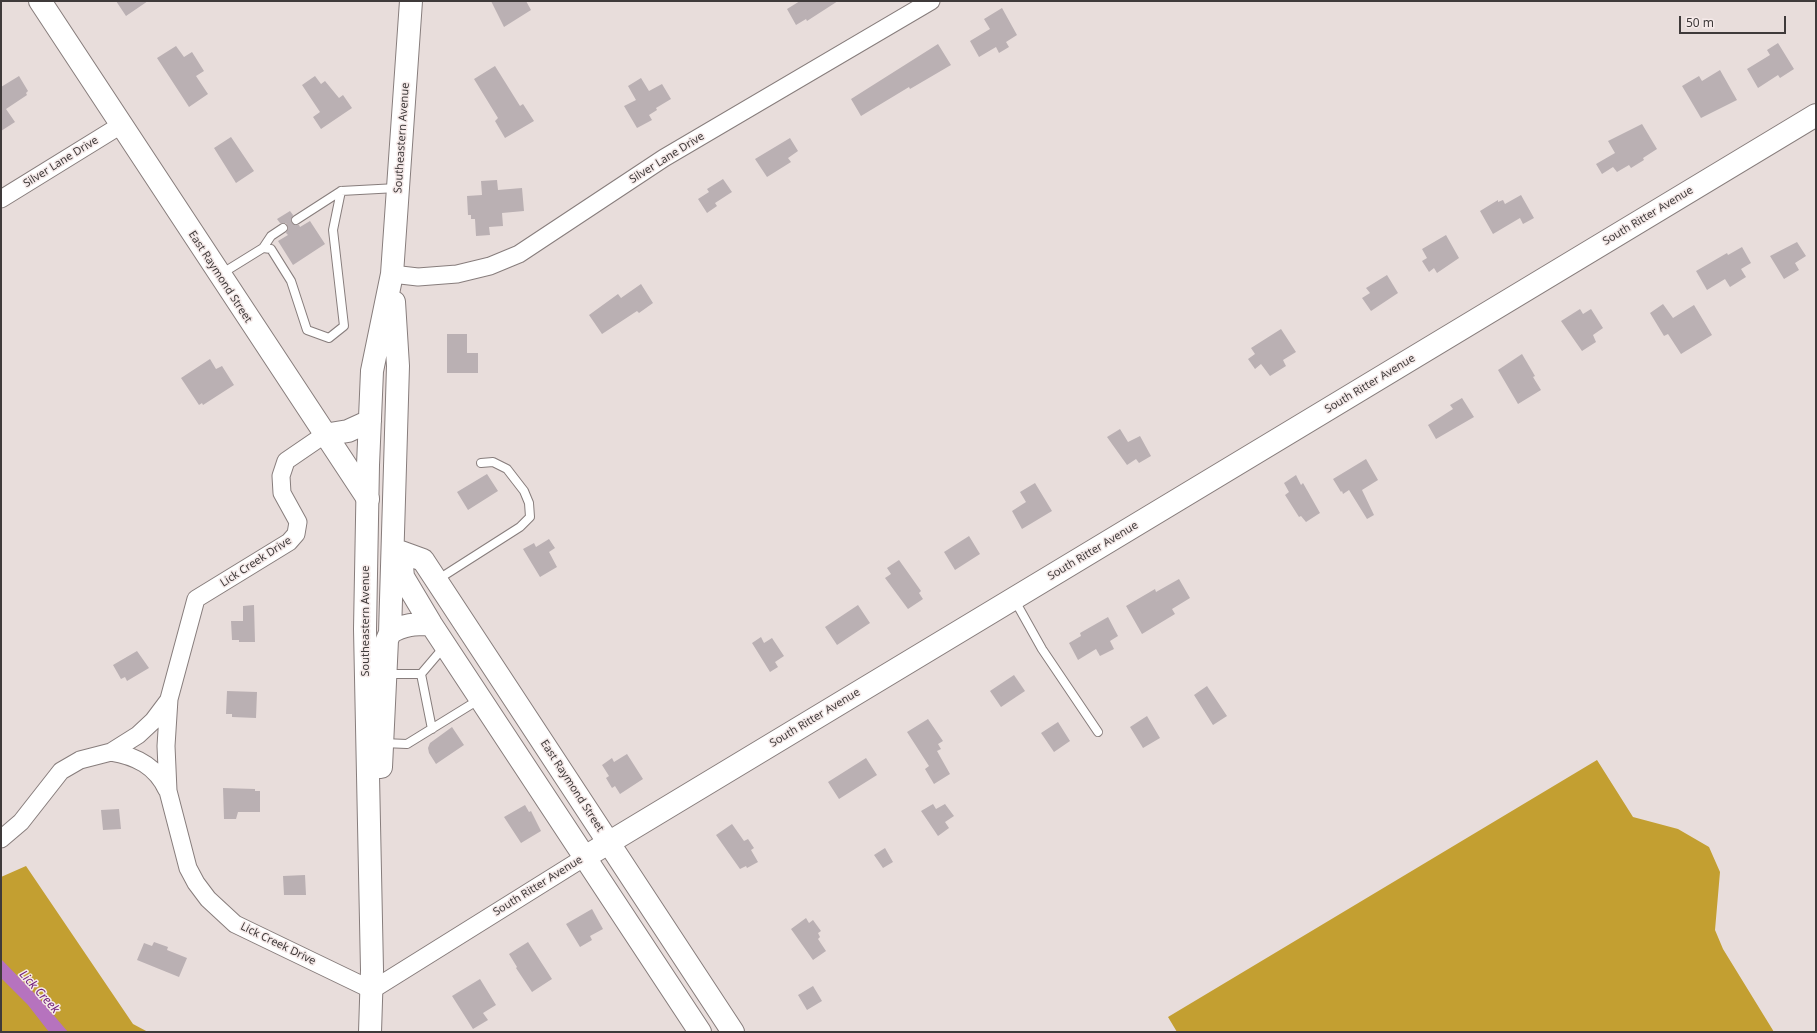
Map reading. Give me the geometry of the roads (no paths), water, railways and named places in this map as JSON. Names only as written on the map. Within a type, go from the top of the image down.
[{"type":"main road","name":"East Raymond Street","points":[[40,1],[324,435],[368,499],[397,545],[403,577],[432,624],[700,1032]]},
{"type":"main road","name":"Southeastern Avenue","points":[[372,980],[365,629],[370,421],[372,371],[392,274],[411,1]]},
{"type":"main road","name":"South Ritter Avenue","points":[[586,857],[1816,115]]},
{"type":"main road","name":"Southeastern Avenue","points":[[370,1032],[385,674],[397,545],[398,366],[392,274]]},
{"type":"main road","points":[[324,435],[348,432],[370,421]]},
{"type":"main road","name":"East Raymond Street","points":[[397,545],[423,560],[733,1032]]},
{"type":"main road","points":[[390,633],[396,628],[413,624],[432,624]]},
{"type":"street","name":"Silver Lane Drive","points":[[392,274],[418,277],[457,274],[490,266],[519,254],[664,158],[931,1]]},
{"type":"street","name":"Silver Lane Drive","points":[[1,199],[121,125]]},
{"type":"street","name":"Lick Creek Drive","points":[[168,791],[166,746],[169,699],[196,599],[294,537],[298,530],[298,522],[282,493],[281,476],[286,461],[324,435]]},
{"type":"street","name":"Lick Creek Drive","points":[[1,839],[21,822],[61,771],[80,760],[110,752],[146,728],[169,699]]},
{"type":"street","name":"Lick Creek Drive","points":[[110,752],[136,758],[148,765],[163,780],[168,791],[188,868],[196,883],[208,899],[234,924],[372,980]]},
{"type":"street","name":"South Ritter Avenue","points":[[372,980],[586,857]]},
{"type":"lane","points":[[296,220],[341,191],[398,188]]},
{"type":"lane","points":[[263,248],[271,249],[291,281],[307,330],[329,338],[344,326],[333,230],[341,191]]},
{"type":"lane","points":[[220,275],[263,248],[271,236],[283,228]]},
{"type":"lane","points":[[437,581],[520,527],[530,517],[529,502],[524,491],[507,469],[493,462],[480,463]]},
{"type":"lane","points":[[1014,598],[1042,648],[1098,732]]},
{"type":"lane","points":[[385,674],[420,674],[446,645]]},
{"type":"lane","points":[[420,674],[432,729]]},
{"type":"lane","points":[[382,743],[407,744],[481,699]]},
{"type":"water label","name":"Lick Creek","points":[[39,992]]}]
